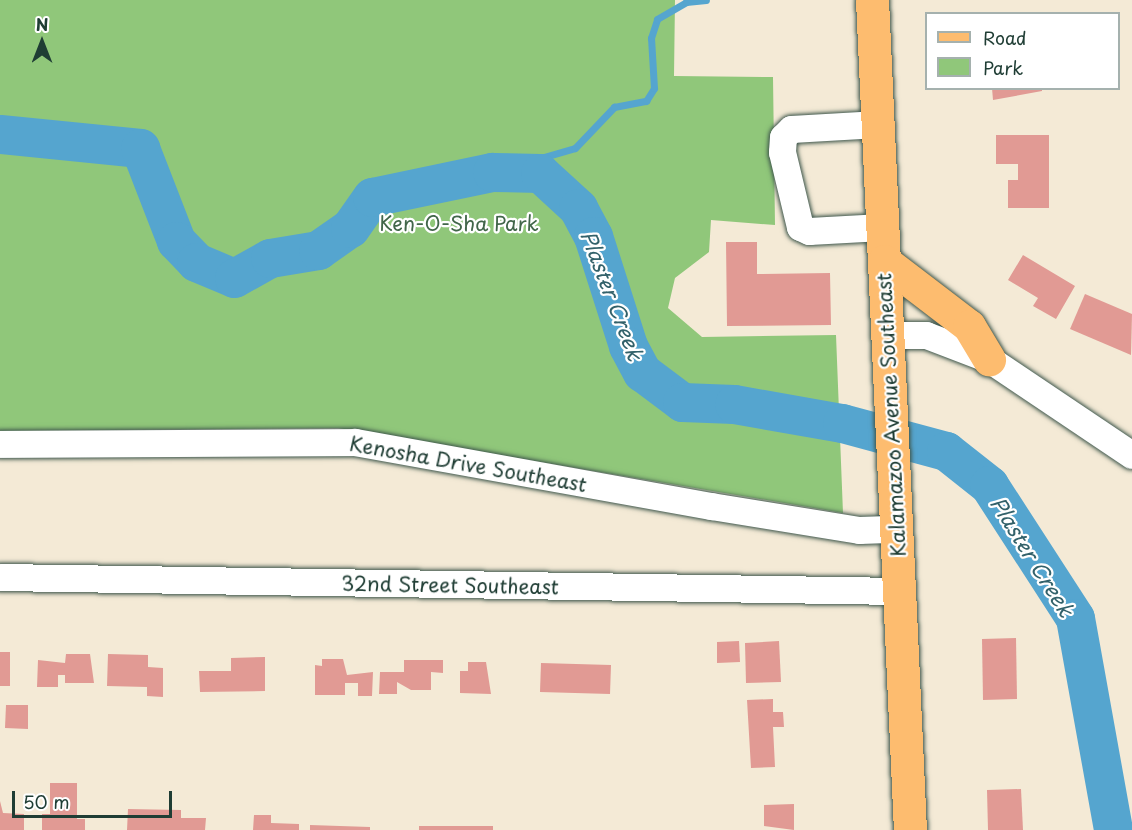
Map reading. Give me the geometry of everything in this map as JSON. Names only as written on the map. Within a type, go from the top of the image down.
[{"type":"main road","name":"Kalamazoo Avenue Southeast","points":[[872,0],[910,830]]},
{"type":"main road","points":[[884,261],[969,326],[989,359]]},
{"type":"street","points":[[878,124],[791,129],[783,137],[782,153],[800,226],[809,231],[882,227]]},
{"type":"street","points":[[889,335],[926,335],[989,359],[1132,455]]},
{"type":"street","name":"Kenosha Drive Southeast","points":[[0,444],[355,442],[711,506],[859,530],[896,529]]},
{"type":"street","name":"32nd Street Southeast","points":[[0,577],[900,591]]},
{"type":"green space","name":"Ken-O-Sha Park","points":[[0,0],[675,0],[674,76],[773,77],[775,225],[711,220],[709,252],[675,278],[668,308],[702,337],[836,335],[843,513],[338,428],[0,431]]},
{"type":"building","points":[[992,90],[1042,90],[1042,91],[993,100]]},
{"type":"building","points":[[996,135],[1049,135],[1049,208],[1008,208],[1008,180],[1018,180],[1018,164],[996,164]]},
{"type":"building","points":[[726,242],[757,242],[757,274],[830,273],[831,325],[727,326]]},
{"type":"building","points":[[1023,255],[1075,286],[1056,319],[1033,306],[1038,298],[1008,280]]},
{"type":"building","points":[[1085,294],[1132,314],[1131,355],[1070,329]]},
{"type":"building","points":[[1016,638],[1017,699],[983,700],[982,639]]},
{"type":"building","points":[[739,641],[740,662],[717,663],[717,642]]},
{"type":"building","points":[[779,641],[781,682],[746,683],[745,643]]},
{"type":"building","points":[[0,652],[10,652],[10,686],[0,686]]},
{"type":"building","points":[[66,654],[90,654],[94,683],[65,683],[65,675],[58,675],[58,687],[37,687],[38,660],[65,663]]},
{"type":"building","points":[[108,654],[148,655],[148,667],[163,668],[163,697],[147,696],[147,687],[107,686]]},
{"type":"building","points":[[265,657],[265,691],[200,692],[199,671],[231,671],[231,658]]},
{"type":"building","points":[[322,659],[343,659],[347,675],[373,672],[372,696],[358,696],[358,683],[345,683],[345,695],[315,695],[315,665],[322,666]]},
{"type":"building","points":[[404,660],[443,660],[443,673],[431,672],[431,690],[411,690],[397,682],[397,694],[379,694],[380,672],[404,672]]},
{"type":"building","points":[[468,662],[486,662],[491,694],[460,693],[460,671],[468,671]]},
{"type":"building","points":[[541,663],[611,665],[610,694],[540,692]]},
{"type":"building","points":[[773,699],[773,712],[783,712],[784,727],[773,727],[775,767],[751,768],[747,700]]},
{"type":"building","points":[[6,705],[28,705],[28,729],[5,728]]},
{"type":"building","points":[[50,783],[77,783],[77,819],[85,819],[85,830],[42,830],[42,814],[50,814]]},
{"type":"building","points":[[1021,789],[1023,830],[988,830],[987,790]]},
{"type":"building","points":[[0,801],[3,813],[24,814],[24,830],[0,830]]},
{"type":"building","points":[[794,804],[794,830],[764,826],[764,805]]},
{"type":"building","points":[[128,809],[181,810],[181,818],[206,818],[205,830],[127,830]]},
{"type":"building","points":[[254,815],[271,815],[271,823],[299,824],[299,830],[253,830]]},
{"type":"building","points":[[310,825],[370,827],[370,830],[310,830]]},
{"type":"building","points":[[419,826],[493,826],[493,830],[419,830]]},
{"type":"waterway","points":[[492,172],[575,148],[614,107],[646,101],[654,88],[651,38],[657,19],[686,2],[706,0]]},
{"type":"waterway","name":"Plaster Creek","points":[[0,134],[140,148],[176,241],[196,262],[234,278],[270,258],[318,250],[350,228],[372,197],[492,172],[540,173],[578,208],[593,236],[628,346],[642,372],[682,402],[734,404],[842,423],[946,451],[989,485],[1075,618],[1113,830]]}]
